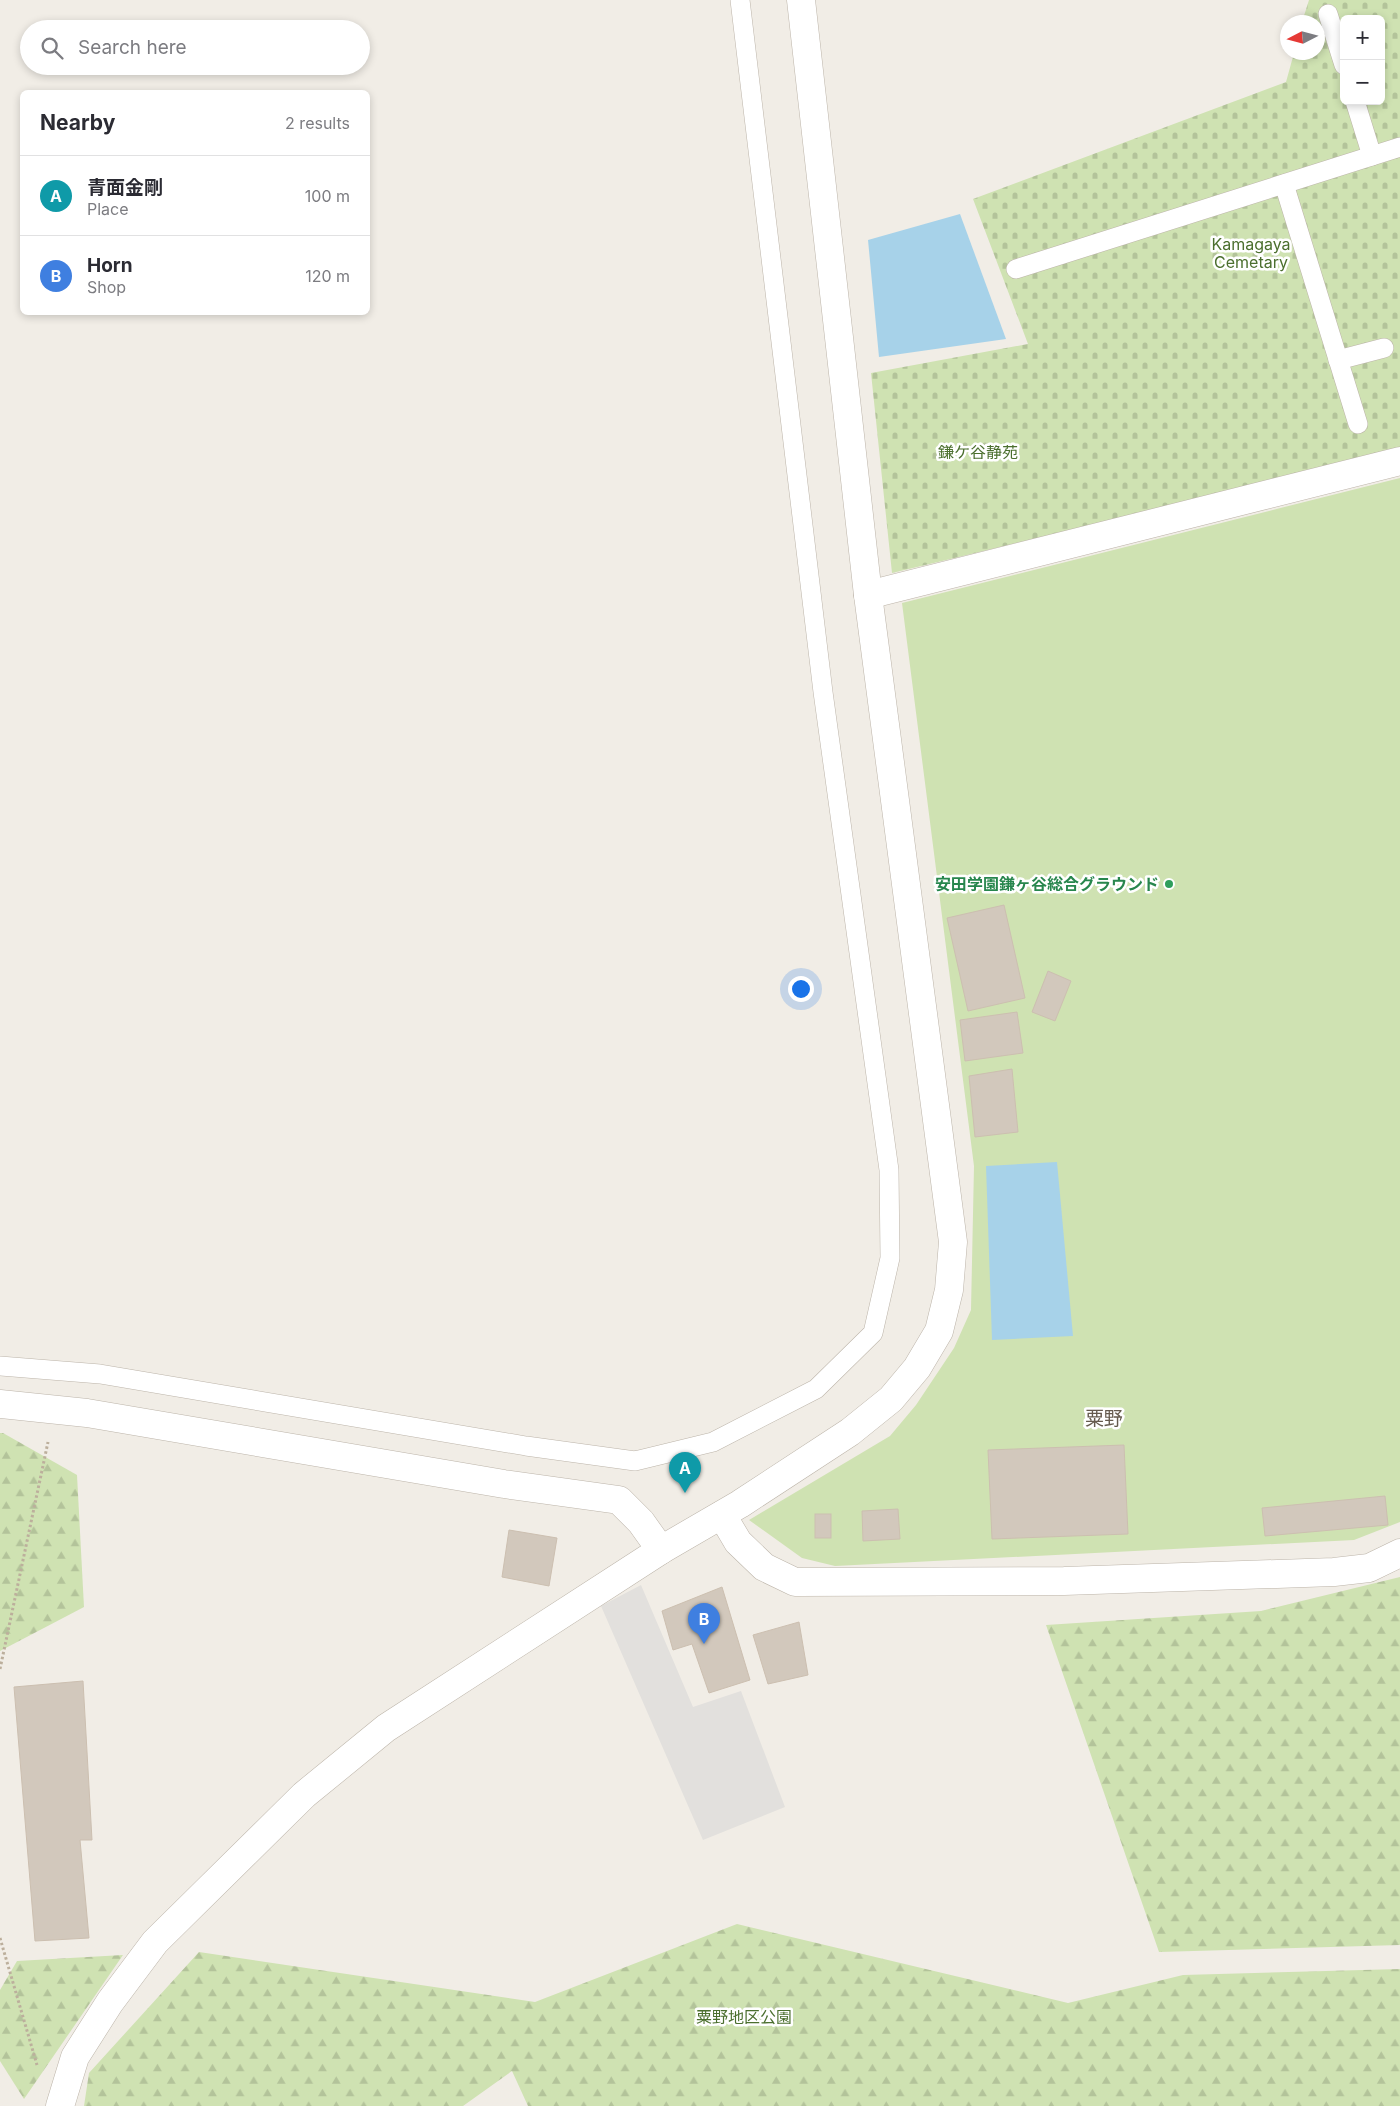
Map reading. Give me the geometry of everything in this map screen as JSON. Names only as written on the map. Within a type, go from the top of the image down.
[{"type":"street","points":[[60,2106],[76,2057],[110,2002],[155,1942],[304,1795],[386,1728],[661,1550],[722,1516],[850,1432],[890,1399],[917,1368],[939,1331],[949,1290],[953,1242],[868,595],[801,0]]},
{"type":"street","points":[[868,595],[1400,461]]},
{"type":"street","points":[[0,1404],[55,1409],[504,1484],[619,1500],[641,1522],[661,1550]]},
{"type":"street","points":[[722,1516],[738,1542],[764,1567],[795,1582],[1064,1581],[1334,1572],[1369,1568],[1400,1553]]},
{"type":"lane","points":[[0,1366],[100,1374],[526,1446],[634,1461],[714,1442],[816,1389],[873,1333],[890,1258],[889,1170],[823,692],[740,0]]},
{"type":"lane","points":[[1328,14],[1342,60]]},
{"type":"lane","points":[[1356,105],[1372,156]]},
{"type":"lane","points":[[1016,269],[1400,147]]},
{"type":"lane","points":[[1284,184],[1358,424]]},
{"type":"lane","points":[[1338,360],[1384,348]]},
{"type":"path","points":[[0,1669],[55,1409]]},
{"type":"path","points":[[0,1938],[39,2069]]},
{"type":"green space","name":"Kamagaya Cemetary","points":[[1309,0],[1400,0],[1400,448],[892,573],[871,373],[1028,344],[973,199],[1286,82],[1292,60],[1325,60],[1325,15],[1304,15]]},
{"type":"green space","name":"安田学園鎌ヶ谷総合グラウンド","points":[[1400,478],[1400,1522],[1354,1540],[835,1566],[802,1558],[749,1520],[890,1436],[916,1405],[954,1348],[971,1310],[974,1166],[902,603]]},
{"type":"green space","points":[[0,1433],[77,1475],[84,1607],[0,1651]]},
{"type":"green space","points":[[1400,1577],[1400,1945],[1159,1952],[1046,1625],[1261,1611]]},
{"type":"green space","name":"粟野地区公園","points":[[737,1924],[1068,2003],[1183,1975],[1400,1969],[1400,2106],[528,2106],[512,2071],[463,2106],[84,2106],[89,2073],[199,1952],[535,2002]]},
{"type":"green space","points":[[123,1955],[24,2099],[0,2061],[0,1990],[17,1961]]},
{"type":"shaded area","points":[[641,1585],[693,1707],[741,1691],[785,1807],[703,1840],[601,1606]]},
{"type":"water","points":[[960,214],[1006,339],[879,357],[868,240]]},
{"type":"water","points":[[1057,1162],[1073,1336],[992,1340],[986,1166]]},
{"type":"building","points":[[1004,905],[1025,998],[968,1011],[947,918]]},
{"type":"building","points":[[1048,971],[1071,981],[1055,1021],[1032,1012]]},
{"type":"building","points":[[1017,1012],[1023,1053],[965,1061],[960,1020]]},
{"type":"building","points":[[1012,1069],[1018,1132],[975,1137],[969,1076]]},
{"type":"building","points":[[1124,1445],[1128,1534],[992,1539],[988,1450]]},
{"type":"building","points":[[1385,1496],[1388,1525],[1265,1536],[1262,1508]]},
{"type":"building","points":[[898,1509],[900,1539],[863,1541],[862,1511]]},
{"type":"building","points":[[815,1514],[831,1514],[831,1538],[815,1538]]},
{"type":"building","points":[[509,1530],[557,1538],[549,1586],[502,1577]]},
{"type":"building","points":[[722,1587],[750,1680],[709,1693],[692,1644],[673,1650],[662,1611]]},
{"type":"building","points":[[799,1622],[808,1675],[768,1684],[753,1635]]},
{"type":"building","points":[[83,1681],[92,1840],[80,1840],[89,1938],[35,1941],[14,1687]]},
{"type":"place","name":"安田学園鎌ヶ谷総合グラウンド","points":[[1169,884]]},
{"type":"place","name":"青面金剛","points":[[685,1493]]},
{"type":"place","name":"Horn","points":[[704,1644]]},
{"type":"district","name":"粟野","points":[[1104,1418]]},
{"type":"park label","name":"鎌ケ谷静苑","points":[[978,452]]}]
